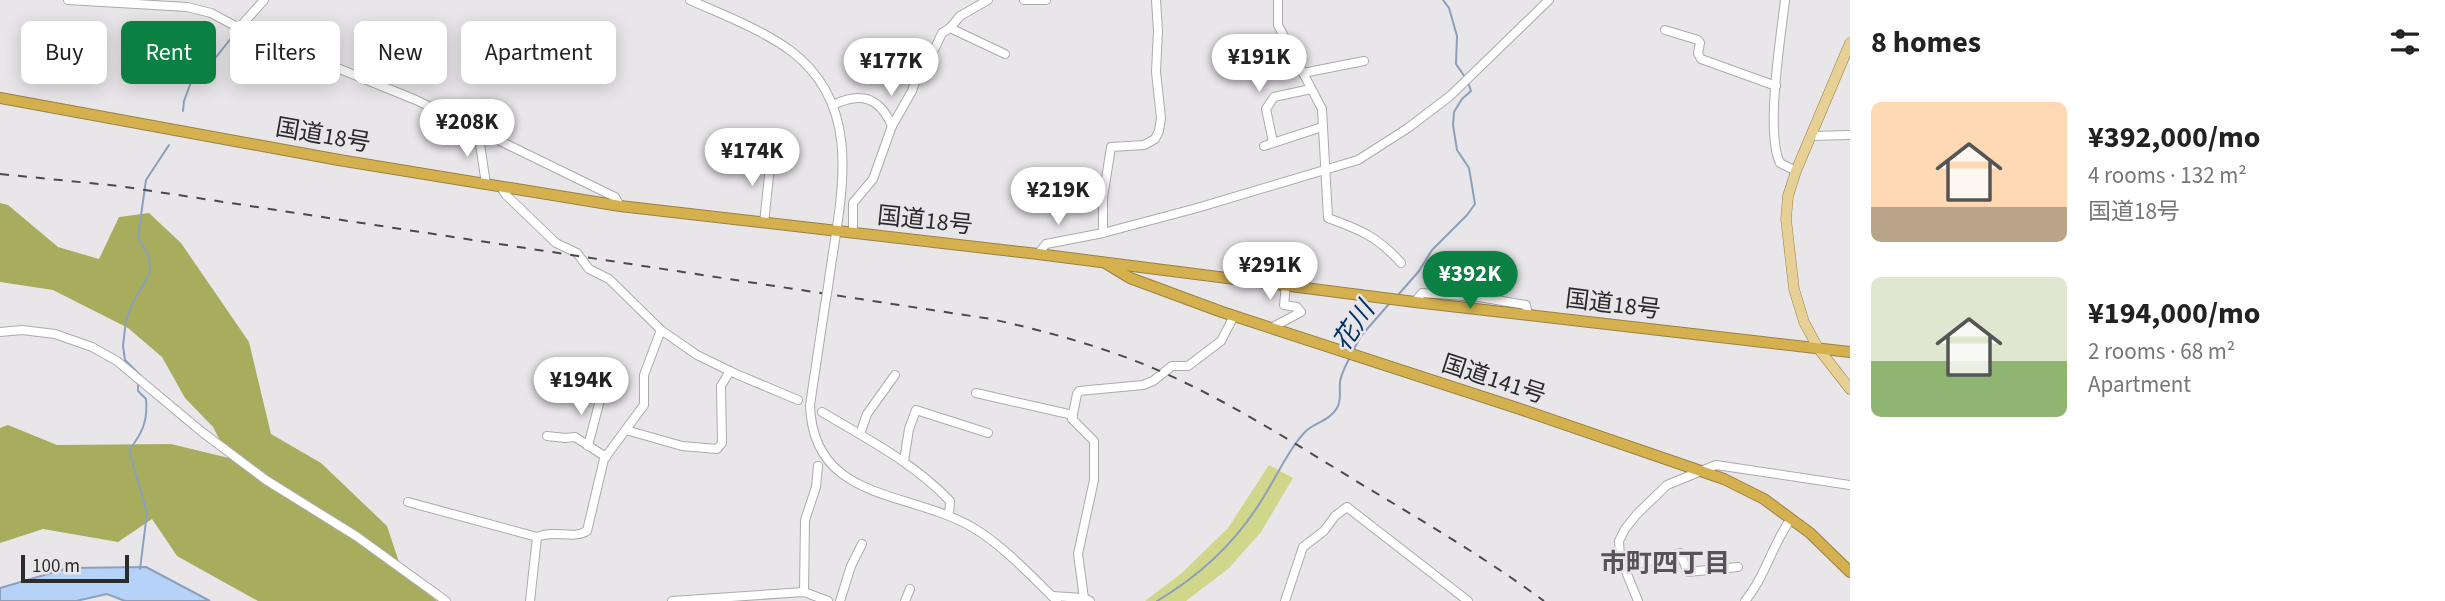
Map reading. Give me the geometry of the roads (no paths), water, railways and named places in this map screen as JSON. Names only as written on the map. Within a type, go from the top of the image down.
[{"type":"highway","name":"国道18号","points":[[0,98],[620,206],[1850,352]]},
{"type":"highway","name":"国道141号","points":[[1105,263],[1122,275],[1234,316],[1701,471],[1764,499],[1810,533],[1850,572]]},
{"type":"highway","points":[[1144,284],[1146,274],[1151,268]]},
{"type":"main road","points":[[1850,43],[1796,171],[1786,205],[1787,242],[1798,305],[1818,348],[1850,389]]},
{"type":"street","points":[[68,0],[188,4],[230,23]]},
{"type":"street","points":[[245,21],[264,0]]},
{"type":"street","points":[[690,0],[710,5],[792,52],[813,73],[833,105],[841,128],[842,181],[810,405],[813,431],[822,451],[832,467],[857,484],[948,515],[984,534],[1054,598],[1087,599],[1078,554],[1094,480],[1094,441],[1072,419],[1079,391],[1143,385],[1153,381],[1167,368],[1188,366],[1221,341],[1234,316]]},
{"type":"street","points":[[853,233],[853,203],[873,178],[892,126],[912,91],[920,67],[935,48],[942,33],[960,16],[988,0]]},
{"type":"street","points":[[1024,0],[1046,0]]},
{"type":"street","points":[[1103,233],[1103,198],[1111,148],[1144,145],[1155,139],[1159,131],[1161,118],[1156,72],[1156,0]]},
{"type":"street","points":[[1278,0],[1278,25],[1322,109],[1328,218],[1367,233],[1384,244],[1401,264]]},
{"type":"street","points":[[1038,254],[1046,244],[1103,233],[1324,172],[1358,160],[1408,128],[1450,96],[1549,0]]},
{"type":"street","points":[[1785,0],[1776,86],[1775,133],[1778,159],[1796,171]]},
{"type":"street","points":[[950,28],[1005,54]]},
{"type":"street","points":[[1665,30],[1698,40],[1701,59],[1776,86]]},
{"type":"street","points":[[1303,74],[1363,61]]},
{"type":"street","points":[[340,69],[416,100],[615,197],[620,206]]},
{"type":"street","points":[[1311,89],[1274,97],[1266,109],[1268,144],[1322,127]]},
{"type":"street","points":[[833,105],[848,98],[863,98],[886,113],[892,126]]},
{"type":"street","points":[[478,131],[486,184]]},
{"type":"street","points":[[1811,136],[1850,135]]},
{"type":"street","points":[[764,223],[771,157]]},
{"type":"street","points":[[500,186],[556,243],[577,253],[589,269],[609,279],[661,330],[697,355],[799,400]]},
{"type":"street","points":[[1271,328],[1301,312],[1297,307],[1284,305],[1286,285]]},
{"type":"street","points":[[408,502],[537,537],[548,533],[580,536],[587,531],[598,476],[606,457],[644,405],[645,375],[661,330]]},
{"type":"street","points":[[0,332],[40,331],[72,339],[117,361],[202,432],[266,480],[356,536],[446,601]]},
{"type":"street","points":[[626,430],[682,446],[717,449],[722,443],[721,386],[730,371]]},
{"type":"street","points":[[859,434],[867,414],[895,375]]},
{"type":"street","points":[[976,393],[1073,415]]},
{"type":"street","points":[[588,446],[601,396]]},
{"type":"street","points":[[904,461],[909,429],[916,410],[988,433]]},
{"type":"street","points":[[822,412],[931,480],[950,501],[948,515]]},
{"type":"street","points":[[547,436],[575,436],[606,457]]},
{"type":"street","points":[[1638,601],[1620,557],[1619,541],[1625,529],[1667,485],[1716,465],[1726,465],[1850,485]]},
{"type":"street","points":[[804,592],[806,520],[816,487],[818,466]]},
{"type":"street","points":[[1285,601],[1303,548],[1324,531],[1335,516],[1347,508],[1468,601]]},
{"type":"street","points":[[1745,601],[1761,578],[1779,535],[1791,519]]},
{"type":"street","points":[[530,601],[537,537]]},
{"type":"street","points":[[840,601],[851,566],[862,544]]},
{"type":"street","points":[[1625,567],[1680,553],[1688,572],[1738,567]]},
{"type":"street","points":[[905,601],[910,589]]},
{"type":"street","points":[[672,601],[804,592],[828,601]]},
{"type":"water","points":[[146,567],[210,601],[125,601],[107,594],[76,601],[0,601],[0,588],[68,568]]},
{"type":"waterway","name":"花川","points":[[1443,0],[1449,8],[1457,36],[1456,64],[1465,77]]},
{"type":"waterway","points":[[183,111],[196,69],[213,61],[230,40]]},
{"type":"waterway","name":"花川","points":[[1398,295],[1419,271],[1432,250],[1475,204],[1469,168],[1457,150],[1453,125],[1454,112],[1471,91],[1468,82]]},
{"type":"waterway","points":[[141,376],[125,360],[123,346],[126,320],[149,275],[149,257],[138,237],[146,180],[169,145]]},
{"type":"waterway","name":"花川","points":[[1354,349],[1361,336],[1389,304]]},
{"type":"waterway","name":"花川","points":[[1157,601],[1203,568],[1242,529],[1301,436],[1337,408],[1341,376],[1350,357]]},
{"type":"waterway","points":[[138,384],[138,391],[146,399],[146,414],[141,433],[129,450],[147,513],[140,569]]},
{"type":"railway","points":[[0,174],[119,186],[991,319],[1051,334],[1110,351],[1148,366],[1232,407],[1456,542],[1544,601]]},
{"type":"district","name":"市町四丁目","points":[[1665,563]]}]
